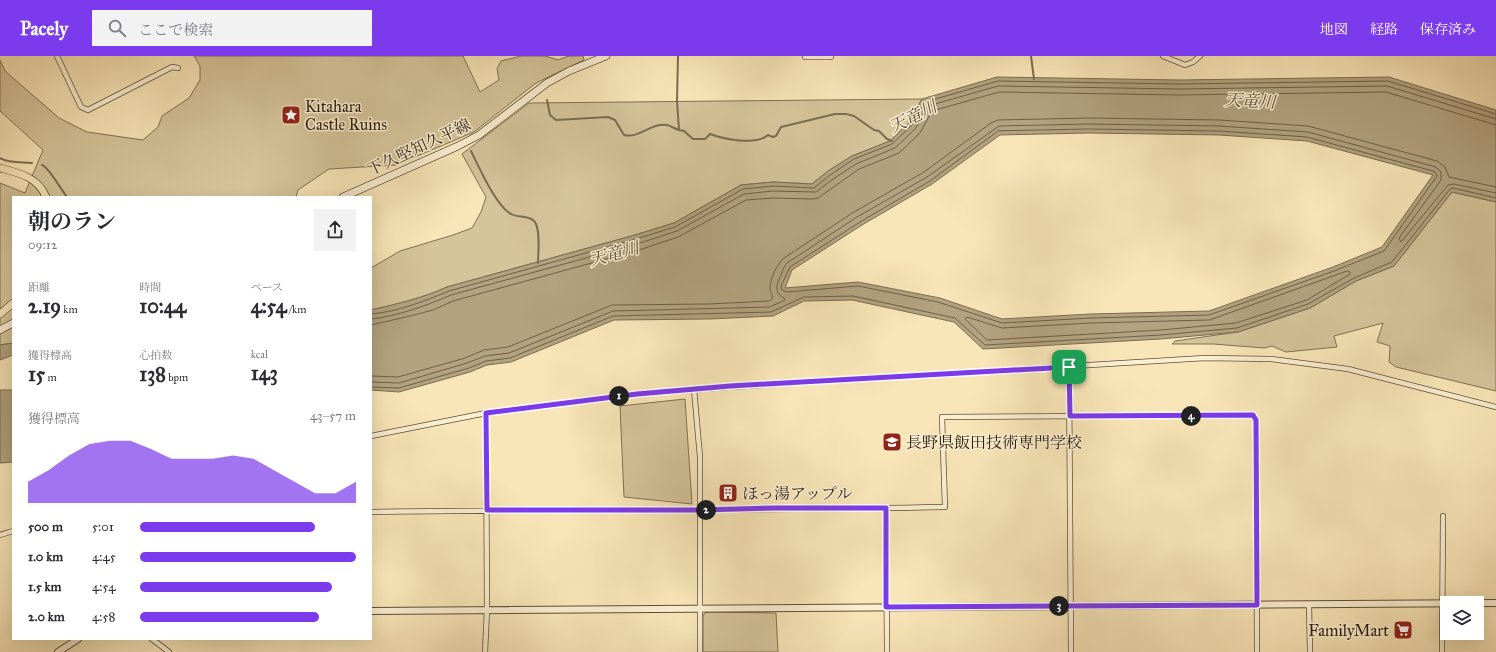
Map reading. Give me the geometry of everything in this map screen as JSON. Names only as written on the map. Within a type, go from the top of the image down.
[{"type":"main road","name":"下久堅知久平線","points":[[345,196],[413,167],[479,135],[547,82],[606,56]]},
{"type":"main road","points":[[806,56],[830,56]]},
{"type":"main road","points":[[0,168],[34,180],[41,187],[46,196]]},
{"type":"main road","points":[[0,314],[12,304]]},
{"type":"main road","points":[[0,330],[12,324]]},
{"type":"street","points":[[56,56],[82,107],[88,110],[172,67],[178,68]]},
{"type":"street","points":[[1163,56],[1185,65],[1193,62],[1200,56]]},
{"type":"street","points":[[372,436],[486,413],[637,394],[694,389],[1205,358],[1271,359],[1348,369],[1496,407]]},
{"type":"street","points":[[1069,367],[1072,652]]},
{"type":"street","points":[[694,389],[700,457],[700,652]]},
{"type":"street","points":[[486,413],[486,652]]},
{"type":"street","points":[[372,512],[945,507],[942,417],[1253,415],[1256,420],[1257,652]]},
{"type":"street","points":[[886,508],[887,652]]},
{"type":"street","points":[[1442,596],[1443,516]]},
{"type":"street","points":[[0,535],[12,531]]},
{"type":"street","points":[[1484,602],[1496,602]]},
{"type":"street","points":[[372,611],[1440,603]]},
{"type":"street","points":[[1309,604],[1310,652]]},
{"type":"street","points":[[58,652],[76,640]]},
{"type":"street","points":[[153,640],[169,652]]},
{"type":"street","points":[[1442,640],[1442,652]]},
{"type":"shaded area","points":[[194,56],[463,56],[480,92],[499,80],[497,69],[501,61],[521,56],[545,56],[558,60],[569,56],[583,56],[584,60],[536,83],[474,132],[396,165],[329,169],[298,190],[296,196],[12,196],[12,343],[0,345],[0,183],[25,193],[43,150],[0,111],[0,60],[5,71],[59,118],[87,132],[143,140],[158,127],[162,116],[189,98],[200,80],[200,66]]},
{"type":"shaded area","points":[[922,99],[908,124],[890,141],[852,156],[828,171],[812,184],[773,182],[741,185],[674,223],[372,310],[372,267],[400,251],[472,228],[481,212],[486,197],[462,154],[529,103]]},
{"type":"shaded area","points":[[1452,192],[1496,202],[1496,391],[1396,367],[1389,362],[1390,346],[1377,342],[1383,323],[1334,336],[1337,347],[1286,352],[1272,346],[1265,348],[1213,344],[1172,344],[1175,341],[1238,332],[1310,308],[1356,281],[1394,266]]},
{"type":"shaded area","points":[[685,399],[692,504],[624,497],[620,406]]},
{"type":"shaded area","points":[[707,612],[776,613],[778,652],[703,652],[703,615]]},
{"type":"water","name":"天竜川","points":[[997,77],[1179,80],[1389,77],[1496,110],[1496,202],[1452,192],[1394,266],[1356,281],[1310,308],[1238,332],[1161,339],[983,349],[954,322],[852,300],[804,301],[773,316],[710,319],[614,320],[511,362],[487,365],[470,372],[399,392],[372,390],[372,310],[674,223],[741,185],[773,182],[812,184],[828,171],[852,156],[890,141],[908,124],[922,99]],"holes":[[[1089,133],[1219,135],[1307,141],[1433,175],[1382,247],[1333,267],[1209,311],[1090,314],[1002,319],[940,298],[858,282],[785,288],[792,270],[862,225],[932,184],[1000,135]]]},
{"type":"water","points":[[12,343],[12,355],[0,360],[0,345]]},
{"type":"water","points":[[0,390],[12,390],[12,462],[0,463]]},
{"type":"waterway","name":"天竜川","points":[[678,56],[677,101],[679,130],[684,131],[693,139],[705,139],[710,134],[723,138],[748,141],[756,140],[768,135],[773,137],[776,136],[781,127],[835,114],[846,114],[854,116],[874,130],[879,131],[887,139],[892,141]]},
{"type":"waterway","points":[[1031,56],[1034,79]]},
{"type":"waterway","points":[[547,100],[550,115],[556,120],[608,117],[615,120],[624,135],[630,136],[661,125],[667,125],[679,130]]},
{"type":"waterway","points":[[471,151],[488,186],[505,210],[511,214],[532,219],[536,224],[538,229],[539,248],[538,263]]},
{"type":"waterway","points":[[0,158],[11,162],[32,163]]},
{"type":"waterway","points":[[42,165],[51,174],[66,196]]},
{"type":"place","name":"Kitahara Castle Ruins","points":[[291,115]]},
{"type":"place","name":"長野県飯田技術専門学校","points":[[892,442]]},
{"type":"place","name":"ほっ湯アップル","points":[[728,493]]},
{"type":"place","name":"FamilyMart","points":[[1403,630]]},
{"type":"route","points":[[1069,367],[1070,416],[1253,415],[1256,420],[1257,605],[886,607],[886,508],[487,510],[486,413],[637,394],[730,386],[1069,367]]}]
